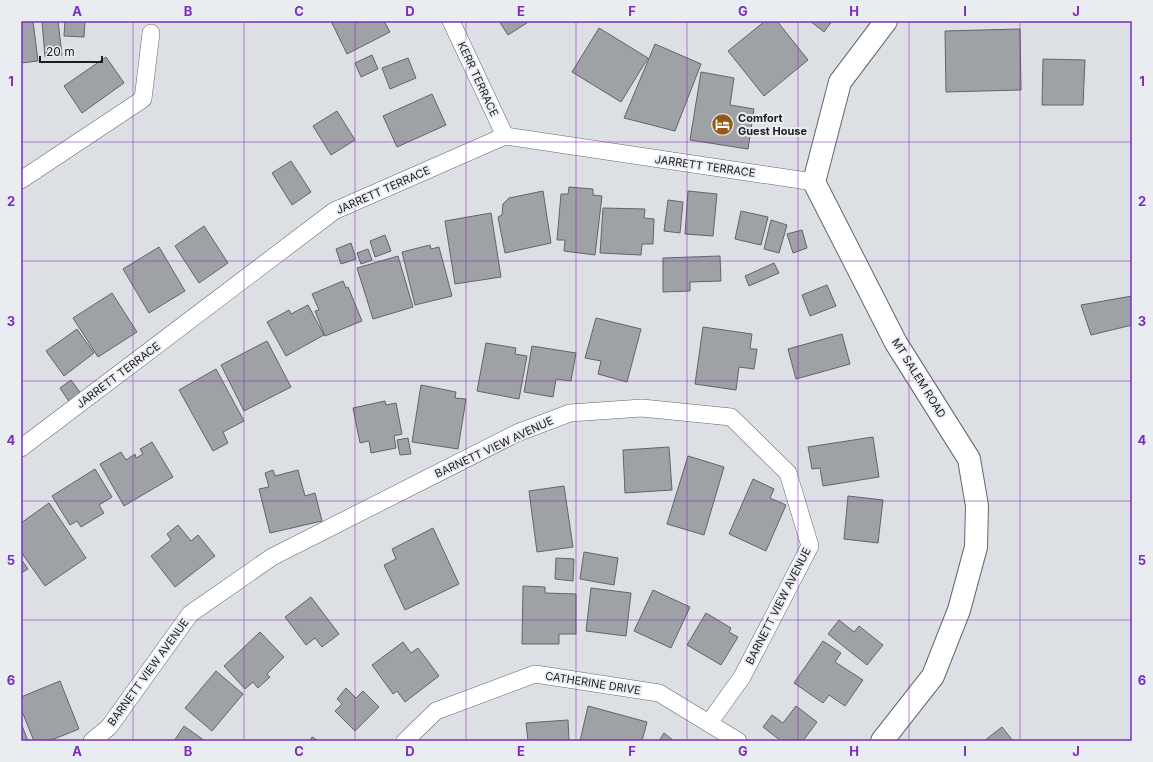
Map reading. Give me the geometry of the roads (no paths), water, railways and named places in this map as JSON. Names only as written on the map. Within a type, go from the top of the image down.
[{"type":"street","name":"KERR TERRACE","points":[[451,21],[505,136]]},
{"type":"street","points":[[814,182],[840,82],[886,21]]},
{"type":"street","points":[[21,180],[143,99],[151,33]]},
{"type":"street","name":"JARRETT TERRACE","points":[[21,448],[334,212],[505,136],[814,182]]},
{"type":"street","name":"MT SALEM ROAD","points":[[814,182],[896,343],[969,459],[977,506],[976,547],[959,610],[933,676],[882,741]]},
{"type":"street","name":"BARNETT VIEW AVENUE","points":[[92,741],[109,727],[190,614],[272,557],[404,489],[524,431],[570,413],[642,408],[731,418],[788,472],[810,546],[742,677],[709,723]]},
{"type":"street","name":"CATHERINE DRIVE","points":[[405,741],[436,711],[535,674],[659,693],[738,741]]},
{"type":"place","name":"Comfort Guest House","points":[[722,124]]}]
